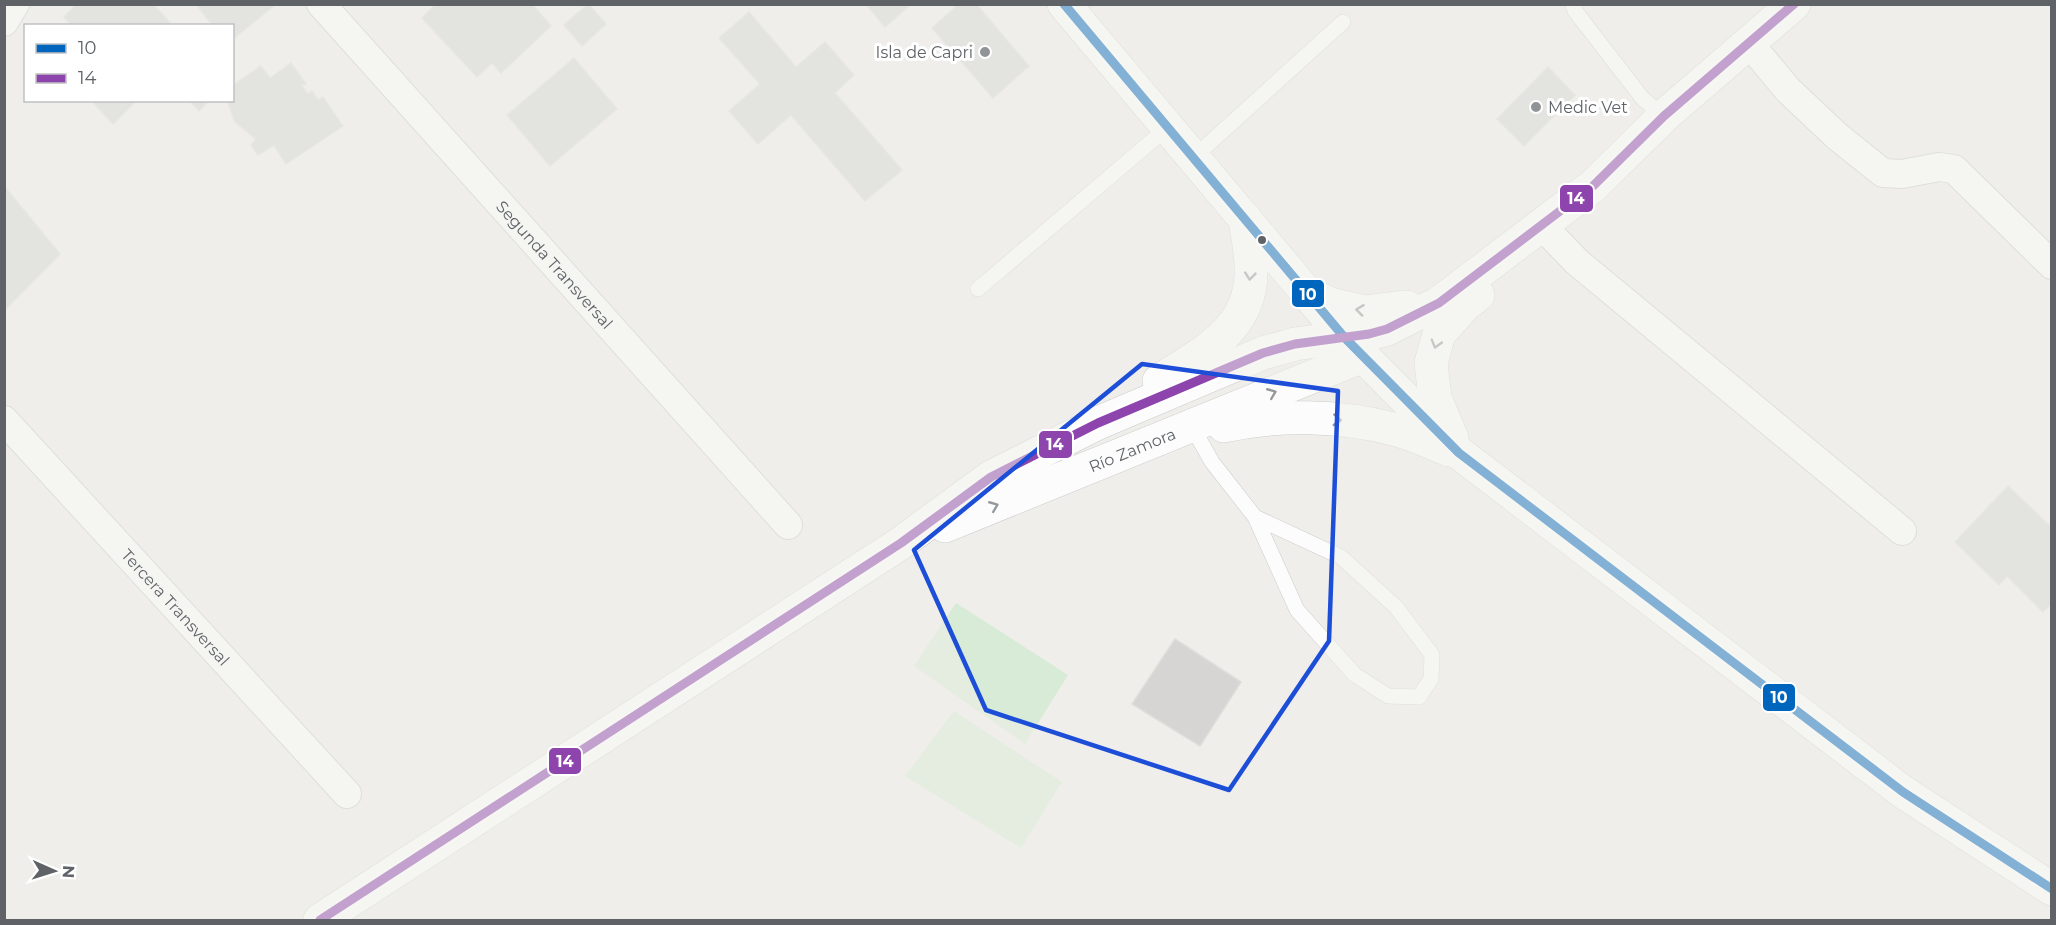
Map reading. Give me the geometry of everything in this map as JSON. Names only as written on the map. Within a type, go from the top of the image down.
[{"type":"street","points":[[4,22],[15,4]]},
{"type":"street","name":"Segunda Transversal","points":[[321,4],[788,525]]},
{"type":"street","points":[[1064,4],[1353,347],[1459,453],[1903,792],[2052,889]]},
{"type":"street","name":"Río Zamora","points":[[901,543],[1155,441],[1353,347],[1439,303],[1593,186],[1664,116],[1794,4]]},
{"type":"street","points":[[1749,43],[1788,90],[1838,137],[1883,173],[1902,174],[1939,167],[1954,169],[2052,265]]},
{"type":"street","points":[[1459,453],[1435,398],[1431,363],[1439,334],[1465,305],[1583,210],[1593,186]]},
{"type":"street","points":[[1098,423],[1223,339],[1243,311],[1251,277],[1245,218]]},
{"type":"street","points":[[1551,235],[1577,261],[1902,531]]},
{"type":"street","points":[[1305,292],[1330,304],[1365,312],[1439,303]]},
{"type":"street","name":"Río Zamora","points":[[320,921],[901,543],[991,477],[1098,423],[1263,353],[1295,344],[1353,347]]},
{"type":"street","points":[[1155,441],[1245,421],[1289,418],[1353,420],[1395,429],[1459,453]]},
{"type":"street","name":"Tercera Transversal","points":[[4,420],[347,794]]},
{"type":"lane","points":[[1573,4],[1575,11],[1643,99],[1664,116]]},
{"type":"lane","points":[[1193,158],[1342,22]]},
{"type":"lane","points":[[978,290],[1167,128]]},
{"type":"lane","points":[[1195,432],[1212,462],[1255,517],[1297,609],[1355,675],[1388,696],[1419,697],[1431,679],[1432,655],[1396,607],[1341,557],[1255,517]]},
{"type":"highlighted area","points":[[1142,364],[1338,391],[1329,641],[1229,790],[986,710],[914,550]]},
{"type":"green space","points":[[956,603],[1068,675],[1025,744],[914,666]]},
{"type":"green space","points":[[954,711],[1062,782],[1021,848],[905,776]]},
{"type":"building","points":[[77,4],[153,4],[171,24],[70,24],[64,17]]},
{"type":"building","points":[[196,4],[276,4],[234,38],[234,24],[211,24]]},
{"type":"building","points":[[436,4],[532,4],[551,26],[501,73],[492,63],[477,77],[422,18]]},
{"type":"building","points":[[588,4],[606,24],[582,46],[564,25]]},
{"type":"building","points":[[866,4],[911,4],[885,27]]},
{"type":"building","points":[[959,4],[976,4],[1029,66],[993,98],[932,28]]},
{"type":"building","points":[[749,12],[796,67],[825,42],[854,75],[835,93],[902,170],[865,201],[791,115],[758,144],[729,111],[760,84],[719,38]]},
{"type":"building","points":[[574,58],[617,109],[550,166],[507,115]]},
{"type":"building","points":[[291,63],[306,84],[301,85],[308,94],[312,91],[318,100],[323,97],[343,126],[286,164],[274,145],[258,155],[251,145],[256,139],[235,122],[228,102],[234,102],[234,85],[261,66],[270,78]]},
{"type":"building","name":"Medic Vet","points":[[1548,67],[1575,95],[1524,146],[1497,119]]},
{"type":"building","points":[[93,102],[135,102],[113,124]]},
{"type":"building","points":[[191,102],[208,102],[199,111]]},
{"type":"building","points":[[4,186],[60,254],[4,311]]},
{"type":"building","points":[[2008,486],[2052,528],[2052,603],[2043,612],[2007,576],[1999,585],[1955,542]]},
{"type":"building","points":[[1175,639],[1241,682],[1200,746],[1132,704]]},
{"type":"transit line","name":"10","points":[[1064,4],[1344,337],[1459,453],[1903,792],[2052,889]]},
{"type":"transit line","name":"14","points":[[320,920],[901,543],[991,477],[1098,423],[1263,353],[1295,344],[1369,334],[1387,329],[1439,303],[1593,186],[1664,116],[1794,4]]},
{"type":"place","name":"Isla de Capri","points":[[985,52]]},
{"type":"place","name":"Medic Vet","points":[[1536,107]]}]
